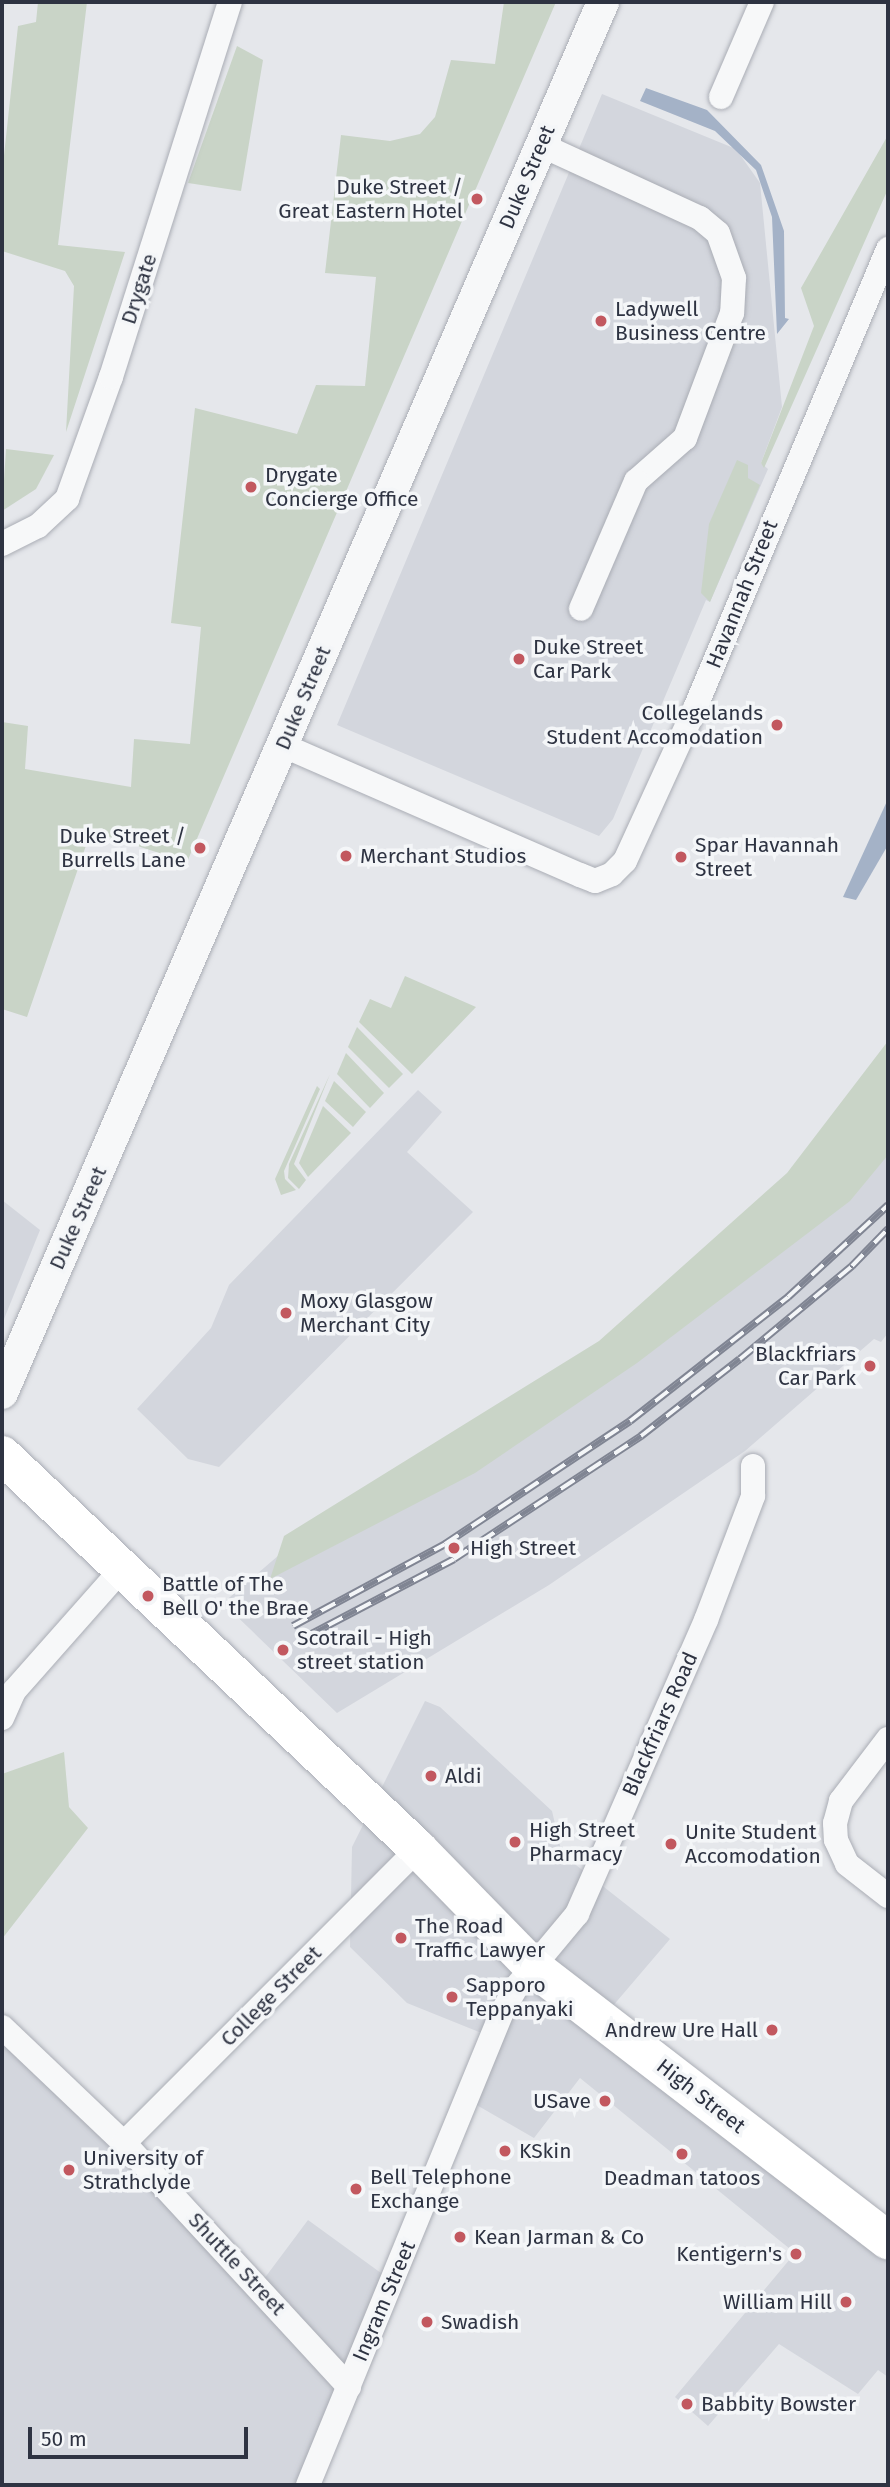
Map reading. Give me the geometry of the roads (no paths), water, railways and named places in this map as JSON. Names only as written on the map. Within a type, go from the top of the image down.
[{"type":"main road","name":"High Street","points":[[2,1455],[418,1849],[533,1967],[888,2240]]},
{"type":"street","name":"Drygate","points":[[2,544],[38,526],[66,499],[111,377],[230,2]]},
{"type":"street","name":"Duke Street","points":[[2,1393],[603,2]]},
{"type":"street","points":[[721,97],[762,2]]},
{"type":"street","points":[[541,145],[700,218],[718,233],[734,278],[732,313],[685,438],[636,481],[581,609]]},
{"type":"street","name":"Havannah Street","points":[[282,745],[579,875],[595,881],[612,874],[625,861],[696,706],[888,249]]},
{"type":"street","name":"Blackfriars Road","points":[[533,1967],[577,1913],[706,1620],[753,1496],[753,1466]]},
{"type":"street","points":[[2,1717],[14,1691],[122,1569]]},
{"type":"street","points":[[888,1739],[841,1801],[835,1823],[836,1840],[847,1864],[888,1896]]},
{"type":"street","name":"College Street","points":[[124,2143],[418,1849]]},
{"type":"street","name":"Ingram Street","points":[[308,2485],[502,2012],[533,1967]]},
{"type":"street","name":"Shuttle Street","points":[[2,2027],[124,2143],[349,2386]]},
{"type":"water","points":[[646,88],[707,110],[761,165],[784,231],[785,318],[789,319],[777,334],[772,217],[756,170],[715,131],[640,101]]},
{"type":"water","points":[[888,799],[888,845],[856,900],[843,897]]},
{"type":"railway","points":[[293,1626],[445,1544],[630,1421],[788,1297],[888,1205]]},
{"type":"railway","points":[[300,1640],[454,1559],[641,1436],[740,1359],[852,1266],[888,1229]]},
{"type":"place","name":"Duke Street / Great Eastern Hotel","points":[[477,199]]},
{"type":"place","name":"Ladywell Business Centre","points":[[601,321]]},
{"type":"place","name":"Drygate Concierge Office","points":[[251,487]]},
{"type":"place","name":"Duke Street Car Park","points":[[519,659]]},
{"type":"place","name":"Collegelands Student Accomodation","points":[[777,725]]},
{"type":"place","name":"Duke Street / Burrells Lane","points":[[200,848]]},
{"type":"place","name":"Merchant Studios","points":[[346,856]]},
{"type":"place","name":"Spar Havannah Street","points":[[681,857]]},
{"type":"place","name":"Moxy Glasgow Merchant City","points":[[286,1313]]},
{"type":"place","name":"Blackfriars Car Park","points":[[870,1366]]},
{"type":"place","name":"High Street","points":[[454,1548]]},
{"type":"place","name":"Battle of The Bell O' the Brae","points":[[148,1596]]},
{"type":"place","name":"Scotrail - High street station","points":[[283,1650]]},
{"type":"place","name":"Aldi","points":[[431,1776]]},
{"type":"place","name":"High Street Pharmacy","points":[[515,1842]]},
{"type":"place","name":"Unite Student Accomodation","points":[[671,1844]]},
{"type":"place","name":"The Road Traffic Lawyer","points":[[401,1938]]},
{"type":"place","name":"Sapporo Teppanyaki","points":[[452,1997]]},
{"type":"place","name":"Andrew Ure Hall","points":[[772,2030]]},
{"type":"place","name":"USave","points":[[605,2101]]},
{"type":"place","name":"KSkin","points":[[505,2151]]},
{"type":"place","name":"Deadman tatoos","points":[[682,2154]]},
{"type":"place","name":"University of Strathclyde","points":[[69,2170]]},
{"type":"place","name":"Bell Telephone Exchange","points":[[356,2189]]},
{"type":"place","name":"Kean Jarman & Co","points":[[460,2237]]},
{"type":"place","name":"Kentigern's","points":[[796,2254]]},
{"type":"place","name":"William Hill","points":[[846,2302]]},
{"type":"place","name":"Swadish","points":[[427,2322]]},
{"type":"place","name":"Babbity Bowster","points":[[687,2404]]}]
